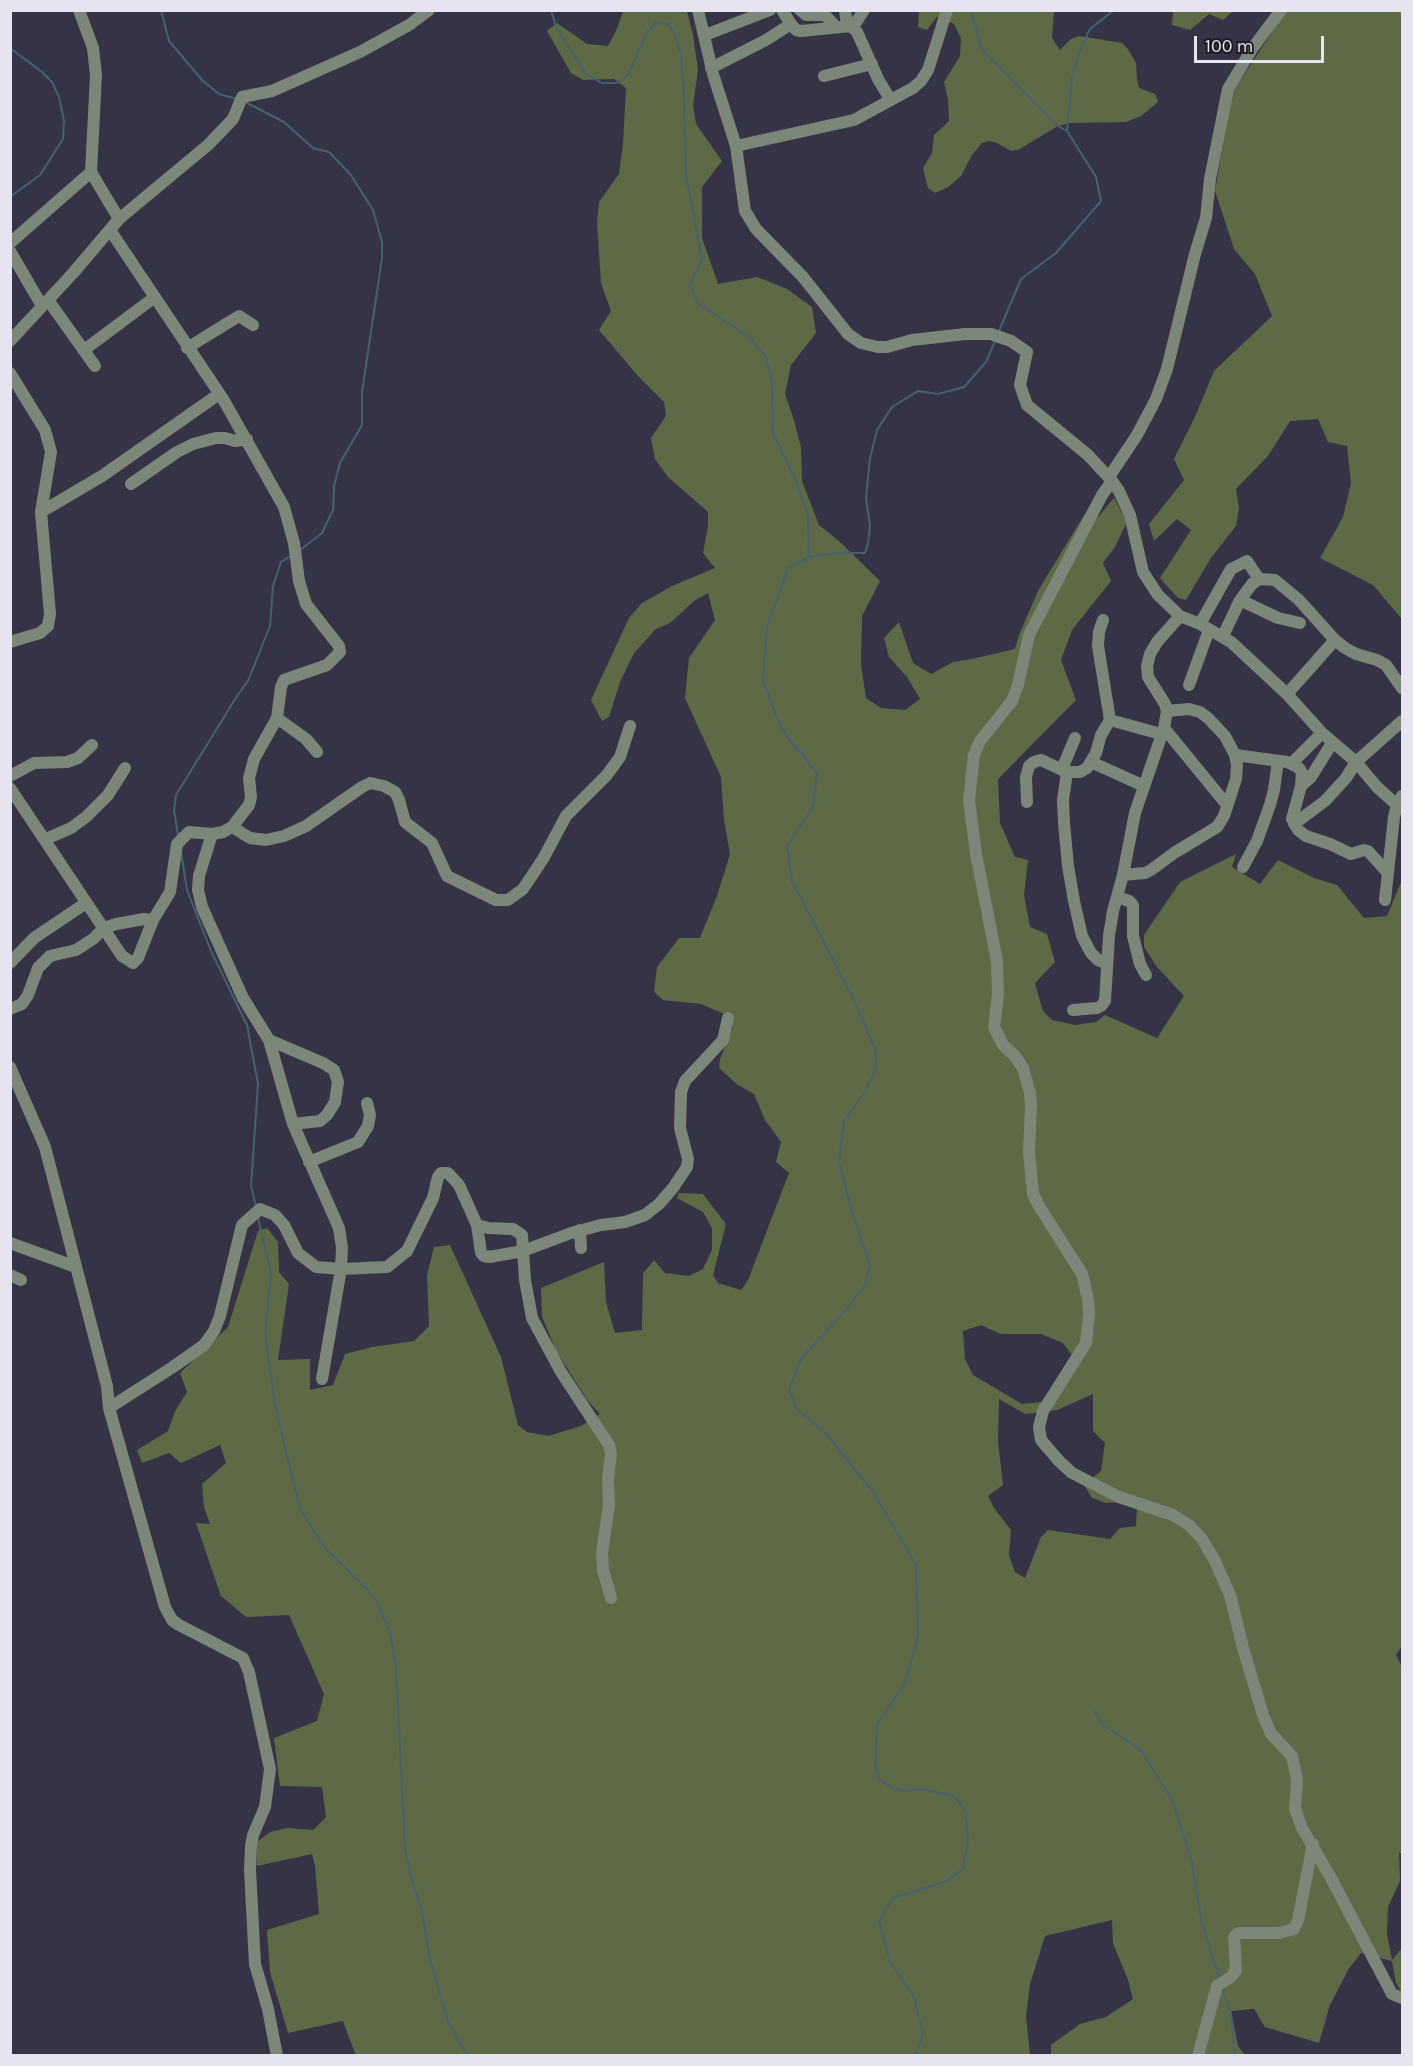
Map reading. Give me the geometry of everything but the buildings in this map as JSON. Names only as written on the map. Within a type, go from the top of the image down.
[{"type":"street","points":[[79,10],[93,48],[96,75],[91,172],[119,219]]},
{"type":"street","points":[[10,340],[119,219],[208,145],[232,119],[240,101],[272,91],[360,52],[409,25],[429,10]]},
{"type":"street","points":[[698,10],[711,68],[736,147],[745,211],[756,229],[803,277],[854,339],[868,345],[887,347],[921,339],[965,333],[991,334],[1011,341],[1027,352],[1020,385],[1028,405],[1088,455],[1111,479],[1130,515],[1143,572],[1158,595],[1180,616],[1223,636],[1287,694],[1322,733],[1356,762],[1377,787],[1400,800],[1385,900]]},
{"type":"street","points":[[705,35],[770,10]]},
{"type":"street","points":[[782,10],[796,30],[801,31],[846,27],[864,10]]},
{"type":"street","points":[[800,10],[806,15],[825,15],[846,27],[872,64],[890,99]]},
{"type":"street","points":[[844,10],[846,27]]},
{"type":"street","points":[[736,147],[854,120],[912,88],[921,81],[928,70],[947,10]]},
{"type":"street","points":[[1281,10],[1252,49],[1228,89],[1210,179],[1206,218],[1167,369],[1156,399],[1102,495],[1029,635],[1018,685],[1012,701],[980,741],[974,755],[969,800],[976,854],[997,961],[998,995],[994,1027],[1003,1045],[1023,1068],[1030,1093],[1029,1152],[1033,1194],[1082,1274],[1088,1299],[1086,1343],[1041,1415],[1039,1427],[1041,1440],[1072,1473],[1119,1497],[1173,1515],[1189,1525],[1202,1539],[1230,1595],[1263,1715],[1271,1734],[1292,1756],[1297,1779],[1295,1809],[1302,1828],[1392,1994],[1402,1998]]},
{"type":"street","points":[[711,68],[766,40],[791,24]]},
{"type":"street","points":[[824,76],[872,64]]},
{"type":"street","points":[[10,243],[91,172]]},
{"type":"street","points":[[10,788],[122,956],[133,963],[138,958],[153,920],[170,892],[180,840],[189,832],[212,834],[223,832],[232,827],[249,805],[251,797],[249,778],[254,759],[277,718],[280,687],[284,680],[327,665],[340,652],[339,646],[306,604],[284,507],[219,394],[110,230]]},
{"type":"street","points":[[10,251],[45,303],[95,366]]},
{"type":"street","points":[[84,350],[155,297]]},
{"type":"street","points":[[188,348],[239,315],[254,325]]},
{"type":"street","points":[[10,373],[45,430],[50,444],[51,461],[41,512],[50,615],[48,626],[40,633],[10,642]]},
{"type":"street","points":[[41,512],[102,476],[219,394]]},
{"type":"street","points":[[131,484],[177,452],[193,444],[216,438],[247,440]]},
{"type":"street","points":[[1188,685],[1205,627],[1231,568],[1247,561],[1259,579]]},
{"type":"street","points":[[1223,636],[1240,600],[1252,584],[1259,579],[1275,580],[1286,588],[1335,640],[1356,654],[1386,665],[1402,688]]},
{"type":"street","points":[[1240,600],[1278,618],[1300,623]]},
{"type":"street","points":[[1072,1010],[1097,1008],[1105,1001],[1113,911],[1123,875],[1130,832],[1163,731],[1167,711],[1148,677],[1147,666],[1156,642],[1180,616]]},
{"type":"street","points":[[1026,802],[1026,777],[1029,766],[1041,760],[1064,770],[1080,772],[1091,762],[1101,735],[1110,720],[1098,646],[1103,620]]},
{"type":"street","points":[[1287,694],[1335,640]]},
{"type":"street","points":[[1123,875],[1152,870],[1217,826],[1236,779],[1235,755],[1224,736],[1208,718],[1200,712],[1189,709],[1167,711]]},
{"type":"street","points":[[277,718],[306,739],[317,752]]},
{"type":"street","points":[[1110,720],[1163,731],[1227,805]]},
{"type":"street","points":[[1294,824],[1334,792],[1356,762],[1402,721]]},
{"type":"street","points":[[232,827],[250,838],[266,840],[284,836],[306,826],[362,787],[370,783],[384,786],[394,792],[399,800],[405,822],[432,843],[447,876],[496,900],[508,900],[523,889],[543,859],[566,816],[606,776],[620,758],[630,726]]},
{"type":"street","points":[[1292,763],[1322,733]]},
{"type":"street","points":[[1075,738],[1064,770],[1063,800],[1068,866],[1082,936],[1091,953],[1098,960],[1107,964]]},
{"type":"street","points":[[1301,786],[1311,777],[1332,742]]},
{"type":"street","points":[[10,776],[34,763],[67,762],[78,758],[92,745]]},
{"type":"street","points":[[1235,755],[1292,763],[1299,768],[1302,773],[1301,786],[1293,811],[1294,824],[1306,836],[1351,854],[1368,851],[1388,873]]},
{"type":"street","points":[[1091,762],[1144,786]]},
{"type":"street","points":[[1243,867],[1257,841],[1270,805],[1278,762]]},
{"type":"street","points":[[46,839],[70,828],[86,817],[108,795],[125,768]]},
{"type":"street","points":[[212,834],[199,876],[198,890],[202,907],[243,998],[269,1040],[293,1124],[339,1228],[342,1248],[341,1269],[322,1379]]},
{"type":"street","points":[[1117,897],[1133,905],[1133,936],[1140,964],[1146,975]]},
{"type":"street","points":[[10,963],[34,938],[86,903]]},
{"type":"street","points":[[10,1010],[22,1004],[28,995],[38,968],[50,956],[76,950],[93,939],[104,928],[131,921],[153,920]]},
{"type":"street","points":[[109,1408],[204,1345],[214,1331],[220,1316],[242,1225],[256,1212],[275,1215],[284,1225],[298,1253],[310,1263],[316,1267],[341,1269],[387,1268],[408,1251],[434,1198],[435,1185],[441,1173],[448,1173],[459,1185],[477,1224],[481,1253],[484,1256],[523,1251],[580,1230],[625,1222],[645,1215],[673,1188],[687,1167],[688,1159],[680,1128],[681,1092],[685,1081],[723,1040],[728,1018]]},
{"type":"street","points":[[269,1040],[323,1063],[334,1070],[338,1082],[335,1102],[327,1115],[320,1121],[293,1124]]},
{"type":"street","points":[[10,1067],[45,1147],[107,1386],[109,1408],[168,1614],[179,1625],[243,1658],[249,1672],[270,1769],[265,1807],[253,1835],[251,1846],[250,1870],[255,1964],[268,2009],[277,2055]]},
{"type":"street","points":[[309,1162],[358,1142],[368,1126],[370,1115],[367,1103]]},
{"type":"street","points":[[477,1224],[488,1228],[518,1230],[522,1235],[528,1300],[532,1318],[561,1372],[609,1445],[611,1454],[608,1479],[609,1505],[602,1552],[603,1570],[611,1598]]},
{"type":"street","points":[[580,1230],[581,1248]]},
{"type":"street","points":[[11,1244],[76,1267]]},
{"type":"street","points":[[1198,2055],[1220,1984],[1231,1977],[1236,1970],[1234,1937],[1239,1934],[1279,1934],[1294,1929],[1298,1920],[1312,1844]]},
{"type":"green space","points":[[1173,10],[1233,11],[1223,20],[1209,14],[1190,30],[1172,25]]},
{"type":"green space","points":[[623,11],[687,11],[698,70],[693,105],[696,124],[722,161],[702,187],[702,238],[718,284],[757,277],[787,289],[812,307],[816,333],[791,365],[785,394],[801,447],[802,481],[819,525],[880,581],[862,616],[861,665],[866,698],[881,708],[905,710],[920,699],[907,677],[889,657],[884,638],[899,622],[913,663],[931,674],[953,662],[1015,649],[1038,591],[1086,512],[1098,517],[1114,498],[1127,522],[1115,547],[1103,563],[1111,581],[1072,630],[1061,660],[1076,700],[998,779],[1000,823],[1015,857],[1028,860],[1024,895],[1030,927],[1047,934],[1055,962],[1035,983],[1043,1011],[1052,1020],[1075,1025],[1096,1022],[1105,1015],[1157,1038],[1184,996],[1157,967],[1144,947],[1144,935],[1180,882],[1236,854],[1232,867],[1260,884],[1278,860],[1314,878],[1337,885],[1364,918],[1387,916],[1402,880],[1402,1646],[1396,1655],[1402,1667],[1402,1854],[1399,1852],[1400,1881],[1388,1907],[1387,1934],[1392,1960],[1402,1948],[1402,1993],[1396,1983],[1392,1961],[1361,1953],[1348,1970],[1330,2005],[1319,2043],[1265,2027],[1254,2009],[1231,2011],[1238,2046],[1245,2055],[1051,2055],[1051,2045],[1080,2024],[1106,2017],[1133,1999],[1113,1943],[1112,1920],[1045,1936],[1030,1984],[1026,2016],[1030,2055],[356,2056],[343,2021],[288,2033],[270,1972],[267,1930],[319,1914],[315,1866],[312,1854],[257,1866],[257,1842],[270,1832],[287,1828],[313,1830],[326,1817],[322,1787],[280,1786],[274,1738],[317,1721],[324,1694],[289,1615],[246,1617],[221,1596],[196,1523],[210,1524],[204,1507],[202,1484],[226,1463],[220,1445],[181,1463],[169,1453],[142,1463],[137,1450],[168,1431],[175,1411],[187,1392],[180,1373],[228,1327],[258,1231],[267,1228],[278,1242],[279,1272],[289,1284],[278,1360],[310,1359],[310,1390],[333,1385],[345,1354],[372,1347],[414,1341],[429,1326],[427,1275],[434,1247],[450,1245],[501,1357],[518,1425],[527,1432],[548,1436],[581,1426],[600,1414],[588,1401],[556,1351],[542,1316],[541,1288],[604,1262],[606,1302],[615,1333],[642,1330],[643,1273],[654,1260],[665,1273],[689,1276],[703,1269],[712,1250],[712,1228],[703,1212],[677,1198],[679,1193],[703,1194],[726,1224],[713,1275],[718,1283],[741,1290],[748,1280],[789,1173],[776,1162],[781,1142],[765,1120],[754,1094],[738,1085],[719,1068],[720,1059],[733,1027],[724,1014],[701,1004],[663,1000],[654,992],[657,967],[679,938],[700,938],[717,896],[730,854],[724,820],[721,777],[685,698],[689,658],[715,620],[708,593],[694,601],[670,623],[656,629],[634,653],[620,682],[609,717],[602,721],[591,700],[629,618],[642,603],[672,586],[715,568],[703,553],[708,512],[668,477],[655,459],[651,438],[666,416],[664,402],[638,376],[599,330],[611,311],[601,283],[597,223],[599,202],[619,174],[626,88],[614,79],[583,80],[571,73],[547,31],[557,23],[587,44],[608,46]],"holes":[[[981,1325],[1001,1334],[1041,1334],[1063,1343],[1072,1355],[1043,1402],[1022,1404],[973,1375],[965,1359],[963,1331]],[[1093,1394],[1093,1431],[1105,1443],[1101,1471],[1084,1485],[1092,1498],[1106,1503],[1120,1502],[1137,1506],[1136,1526],[1120,1528],[1110,1539],[1048,1530],[1041,1537],[1025,1578],[1015,1572],[1009,1555],[1011,1530],[988,1496],[1003,1485],[998,1441],[999,1399],[1025,1414],[1057,1410]]]},
{"type":"green space","points":[[919,11],[1054,11],[1052,38],[1060,50],[1071,39],[1079,36],[1122,43],[1136,63],[1139,88],[1155,94],[1158,102],[1141,116],[1126,122],[1069,123],[1058,126],[1018,150],[1011,151],[990,141],[982,143],[972,155],[961,176],[948,187],[935,193],[928,188],[923,168],[932,153],[934,135],[949,121],[948,99],[944,82],[960,56],[961,38],[954,24],[937,17],[927,30],[918,27]]},
{"type":"green space","points":[[1286,11],[1402,11],[1402,619],[1373,585],[1320,558],[1343,517],[1351,483],[1347,446],[1328,442],[1318,419],[1290,421],[1268,456],[1236,489],[1239,508],[1236,526],[1211,558],[1186,600],[1178,598],[1160,578],[1191,530],[1177,519],[1154,541],[1149,524],[1184,480],[1174,459],[1214,371],[1272,316],[1255,274],[1234,249],[1215,191],[1232,93]]},
{"type":"waterway","points":[[161,10],[169,41],[203,81],[219,94],[237,99]]},
{"type":"waterway","points":[[551,10],[556,27],[586,74],[602,83],[617,83],[628,75],[647,32],[655,23],[667,24],[674,32],[681,53],[686,176],[702,258],[690,285],[697,303],[748,336],[765,355],[772,382],[773,433],[795,479],[808,515],[809,557]]},
{"type":"waterway","points":[[971,10],[981,48],[1058,126],[1067,131],[1096,177],[1101,201],[1056,253],[1021,279],[999,331]]},
{"type":"waterway","points":[[1067,131],[1072,78],[1079,52],[1090,29],[1114,10]]},
{"type":"waterway","points":[[10,48],[52,82],[59,97],[64,121],[63,139],[40,175],[10,197]]},
{"type":"waterway","points":[[245,102],[284,122],[313,148],[329,152],[351,175],[373,210],[382,242],[382,258],[362,392],[362,425],[340,463],[334,486],[333,510],[322,533],[299,551]]},
{"type":"waterway","points":[[915,2056],[923,2035],[914,1997],[890,1962],[879,1921],[893,1898],[945,1882],[963,1869],[968,1839],[965,1811],[954,1796],[922,1789],[905,1791],[894,1789],[879,1779],[875,1765],[877,1725],[905,1683],[918,1635],[916,1565],[874,1493],[827,1435],[797,1409],[789,1390],[801,1359],[865,1285],[870,1266],[839,1162],[844,1121],[864,1093],[876,1068],[875,1049],[854,1000],[792,881],[787,846],[813,807],[817,773],[782,730],[763,681],[767,627],[788,568],[809,557],[839,553],[865,553],[870,526],[866,498],[870,458],[877,430],[892,407],[918,391],[938,394],[964,387],[986,362],[996,339]]},
{"type":"waterway","points":[[178,835],[174,810],[176,795],[248,681],[270,626],[273,586],[281,562],[292,555]]},
{"type":"waterway","points":[[181,852],[187,890],[211,951],[247,1025],[258,1084],[251,1186],[256,1206]]},
{"type":"waterway","points":[[258,1218],[271,1273],[266,1341],[275,1405],[292,1477],[300,1507],[308,1522],[327,1550],[367,1589],[377,1602],[390,1632],[396,1666],[405,1849],[412,1882],[422,1912],[430,1960],[448,2021],[469,2056]]},
{"type":"waterway","points":[[1094,1710],[1103,1725],[1143,1753],[1172,1800],[1192,1863],[1202,1924],[1220,1980]]},
{"type":"waterway","points":[[1222,1989],[1231,2013],[1235,2056]]}]
